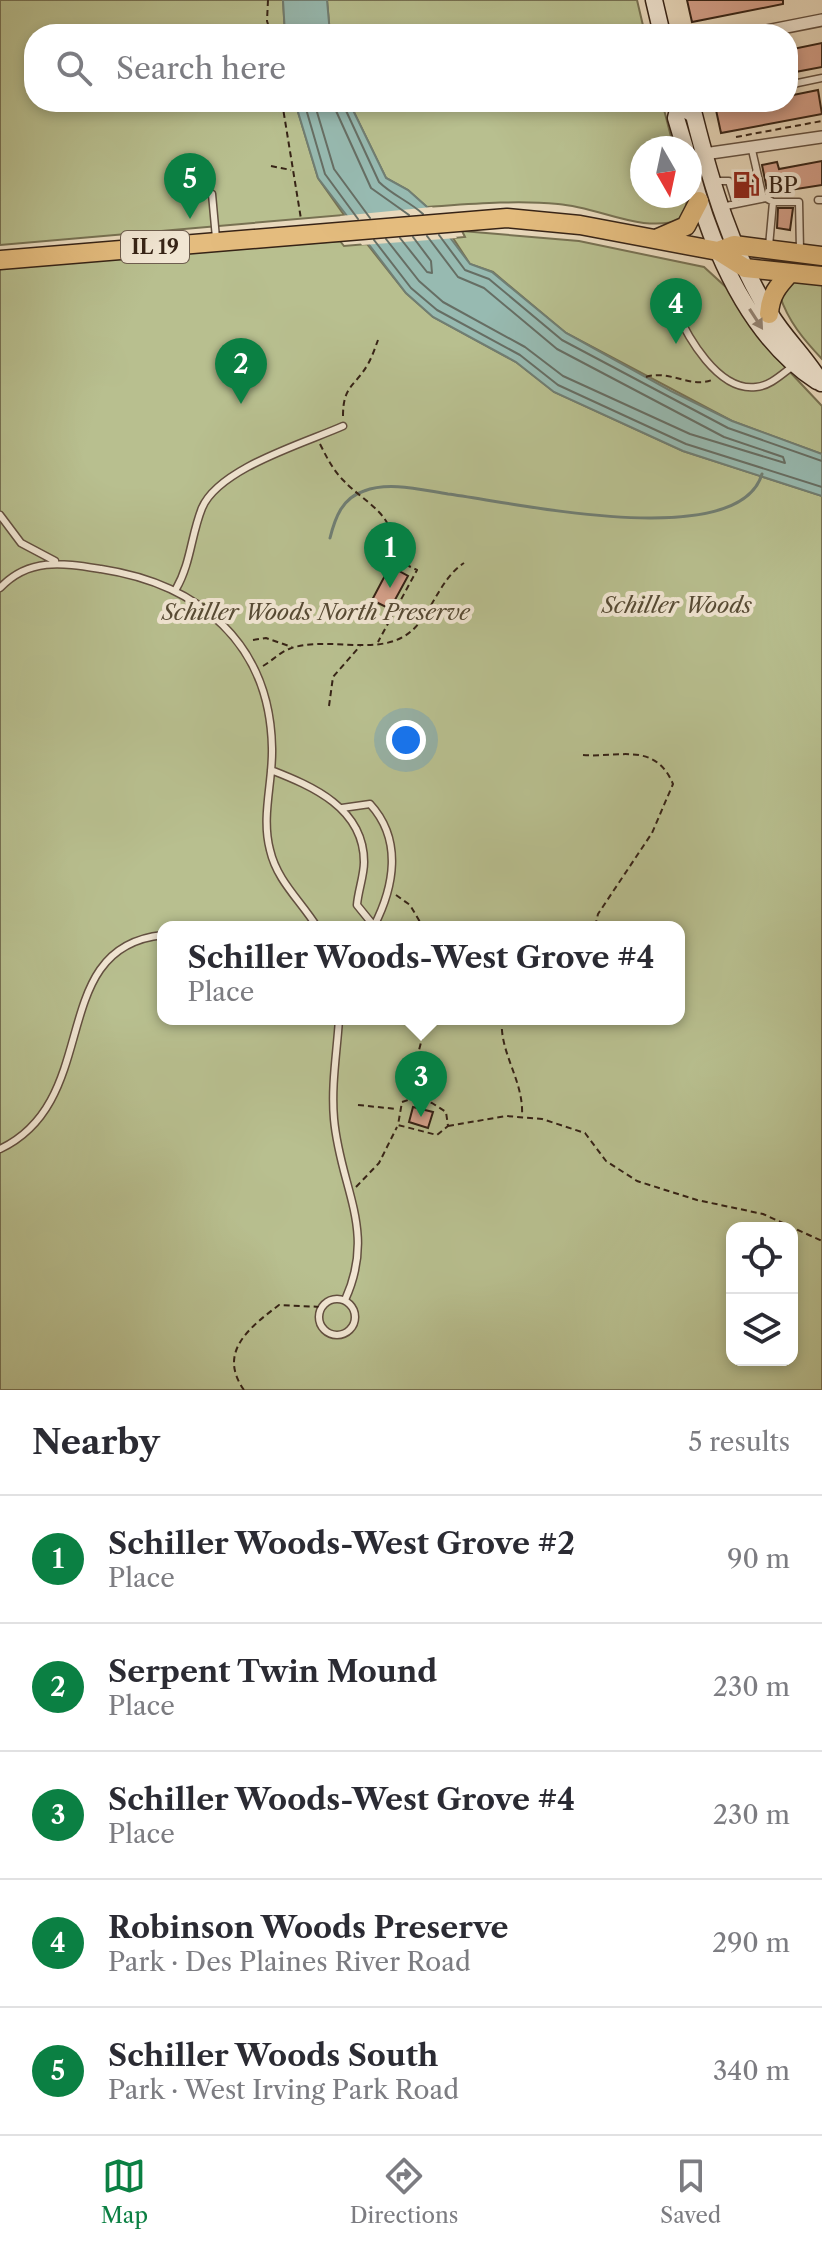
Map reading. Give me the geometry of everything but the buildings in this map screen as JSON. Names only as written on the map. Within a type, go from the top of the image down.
[{"type":"main road","points":[[654,0],[660,24]]},
{"type":"main road","points":[[678,112],[676,118],[681,136]]},
{"type":"main road","points":[[690,112],[694,115],[712,182],[728,205],[726,248]]},
{"type":"main road","points":[[702,206],[726,248],[754,318],[793,366],[821,384]]},
{"type":"main road","points":[[653,240],[686,226],[695,208]]},
{"type":"main road","name":"IL 19","points":[[0,260],[454,219],[542,220],[653,240],[822,256]]},
{"type":"main road","name":"IL 19","points":[[726,248],[745,268],[822,276]]},
{"type":"main road","points":[[745,268],[769,314],[809,362],[821,384]]},
{"type":"main road","points":[[769,314],[769,301],[775,289],[790,273]]},
{"type":"street","points":[[798,25],[822,20]]},
{"type":"street","points":[[704,154],[752,150],[822,137]]},
{"type":"lane","points":[[798,83],[822,78]]},
{"type":"lane","points":[[752,150],[763,198]]},
{"type":"lane","points":[[212,194],[216,241]]},
{"type":"lane","points":[[728,205],[763,198],[773,202],[799,202],[800,254]]},
{"type":"lane","points":[[769,250],[773,202]]},
{"type":"lane","points":[[675,308],[697,348],[722,375],[738,385],[756,387],[793,366]]},
{"type":"lane","points":[[176,589],[210,494],[236,474],[343,426]]},
{"type":"lane","points":[[0,515],[21,543],[59,562],[139,576],[176,589],[217,619],[255,671],[269,717],[271,770],[266,822],[270,853],[286,885],[313,921]]},
{"type":"lane","points":[[0,588],[30,567],[59,562]]},
{"type":"lane","points":[[271,770],[319,790],[342,808],[356,833],[364,860],[357,905],[370,921]]},
{"type":"lane","points":[[342,808],[370,804],[380,816],[391,851],[389,890],[376,921]]},
{"type":"lane","points":[[0,1149],[33,1123],[57,1092],[80,1010],[98,970],[124,947],[157,937]]},
{"type":"lane","points":[[339,1025],[334,1118],[358,1222],[359,1249],[345,1300]]},
{"type":"lane","points":[[334,1299],[345,1300],[353,1307],[356,1320],[348,1332],[341,1335],[322,1328],[319,1321],[322,1307],[334,1299]]},
{"type":"path","points":[[268,0],[268,24]]},
{"type":"path","points":[[284,112],[301,220]]},
{"type":"path","points":[[725,139],[822,121]]},
{"type":"path","points":[[271,166],[293,170]]},
{"type":"path","points":[[343,426],[343,400],[349,384],[366,367],[378,340]]},
{"type":"path","points":[[646,377],[667,375],[699,383],[722,375]]},
{"type":"path","points":[[317,437],[331,466],[345,483],[382,514],[391,538],[386,555],[417,570],[378,642]]},
{"type":"path","points":[[253,640],[266,638],[293,647],[395,641],[408,634],[448,577],[464,563]]},
{"type":"path","points":[[329,706],[333,677],[362,644]]},
{"type":"path","points":[[255,671],[293,647]]},
{"type":"path","points":[[583,755],[603,757],[629,752],[646,756],[667,771],[673,784],[652,833],[596,921]]},
{"type":"path","points":[[389,890],[410,905],[419,921]]},
{"type":"path","points":[[411,1099],[410,1085],[425,1025]]},
{"type":"path","points":[[503,1025],[507,1053],[523,1095],[522,1117]]},
{"type":"path","points":[[349,1193],[379,1163],[398,1125],[402,1102],[411,1099],[432,1103],[446,1112],[448,1126]]},
{"type":"path","points":[[358,1105],[399,1109]]},
{"type":"path","points":[[398,1125],[437,1135],[448,1126],[522,1117],[542,1119],[585,1133],[606,1161],[637,1181],[697,1200],[763,1214],[822,1241]]},
{"type":"path","points":[[244,1390],[233,1368],[234,1348],[250,1327],[279,1305],[322,1307]]},
{"type":"green space","points":[[0,0],[283,0],[284,24],[24,24],[24,112],[298,112],[318,178],[344,215],[0,245]]},
{"type":"green space","points":[[327,0],[637,0],[643,24],[329,24]]},
{"type":"green space","points":[[354,112],[665,112],[671,136],[630,136],[630,208],[686,208],[685,219],[652,224],[575,206],[542,203],[427,207],[408,190],[386,178]]},
{"type":"green space","points":[[462,231],[579,241],[704,267],[728,289],[774,355],[822,406],[822,454],[732,421],[566,333],[493,272],[470,264],[453,238],[465,237]]},
{"type":"green space","name":"Schiller Woods","points":[[340,241],[344,246],[367,244],[406,293],[433,317],[516,362],[554,392],[683,451],[822,496],[822,1390],[0,1390],[0,268]]},
{"type":"green space","points":[[795,281],[822,282],[822,359],[797,330],[780,296]]},
{"type":"water","points":[[283,0],[327,0],[329,24],[284,24]]},
{"type":"water","points":[[298,112],[354,112],[386,178],[408,190],[427,207],[470,264],[492,272],[566,333],[671,391],[732,421],[822,454],[822,496],[683,451],[554,392],[516,362],[433,317],[406,293],[318,178]]},
{"type":"pier","points":[[432,207],[457,238],[362,245],[340,216]]},
{"type":"waterway","points":[[330,538],[337,516],[350,498],[374,488],[406,487],[569,512],[669,518],[712,512],[744,498],[762,474]]},
{"type":"place","name":"BP","points":[[746,185]]},
{"type":"place","name":"Schiller Woods South","points":[[190,219]]},
{"type":"place","name":"Robinson Woods Preserve","points":[[676,344]]},
{"type":"place","name":"Serpent Twin Mound","points":[[241,404]]},
{"type":"place","name":"Schiller Woods-West Grove #2","points":[[390,588]]},
{"type":"place","name":"Schiller Woods-West Grove #4","points":[[421,1117]]},
{"type":"park label","name":"Schiller Woods North Preserve","points":[[316,612]]}]
